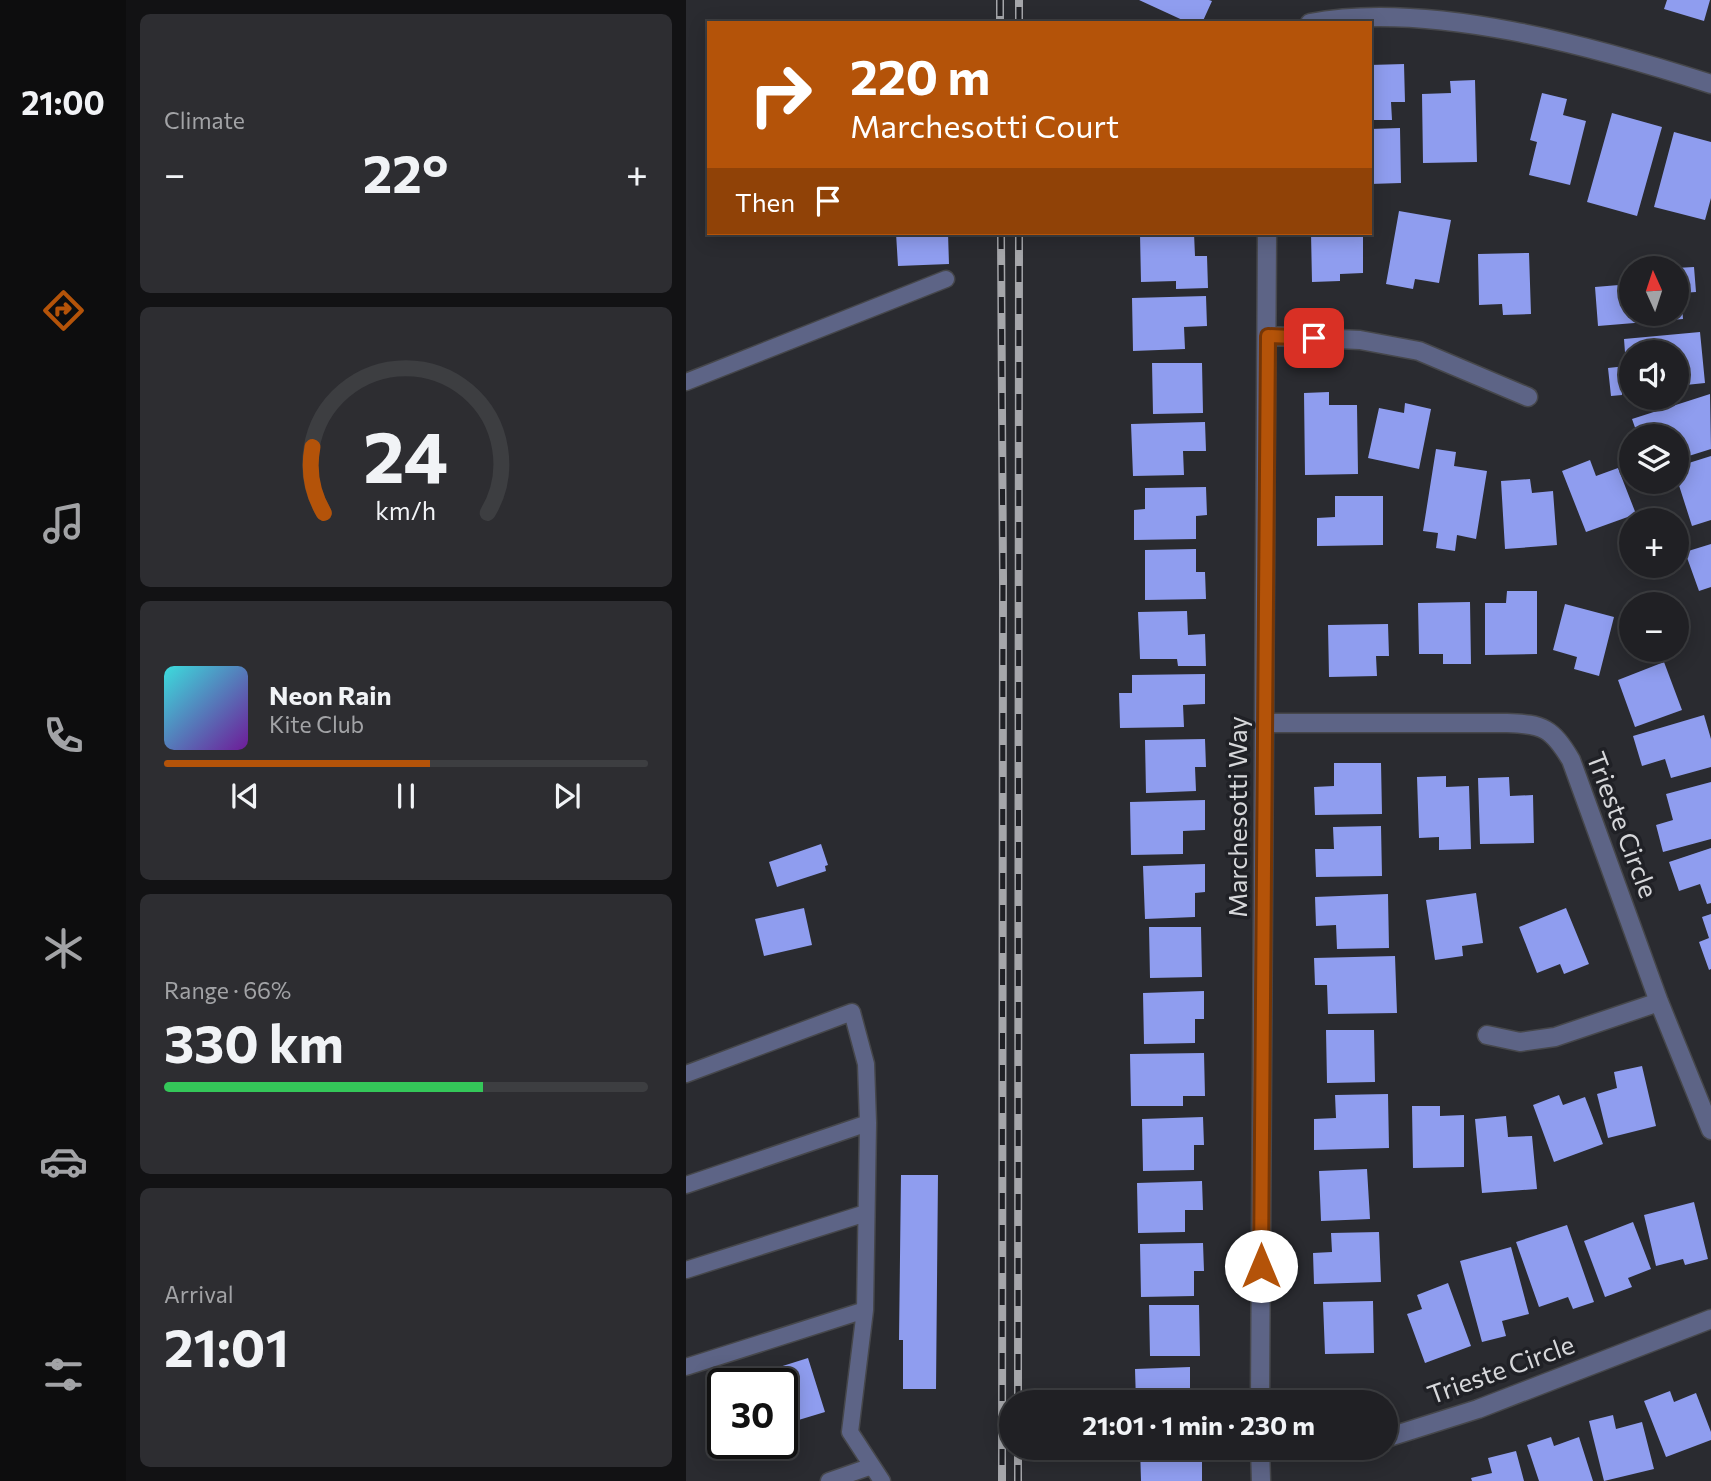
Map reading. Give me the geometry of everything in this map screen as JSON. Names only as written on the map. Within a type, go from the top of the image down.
[{"type":"street","points":[[1322,21],[1363,14],[1399,13],[1460,19],[1615,53],[1711,84]]},
{"type":"street","name":"Marchesotti Way","points":[[1260,1390],[1267,235]]},
{"type":"street","points":[[1268,336],[1360,340],[1419,351],[1528,397]]},
{"type":"street","name":"Trieste Circle","points":[[1265,723],[1527,723],[1546,729],[1561,742],[1571,760],[1659,1002],[1711,1130]]},
{"type":"street","points":[[1487,1035],[1520,1042],[1555,1037],[1659,1002]]},
{"type":"street","name":"Trieste Circle","points":[[1398,1434],[1478,1409],[1711,1319]]},
{"type":"street","points":[[1260,1460],[1261,1481]]},
{"type":"lane","points":[[686,382],[946,279]]},
{"type":"lane","points":[[686,1074],[852,1012],[866,1064],[867,1123],[865,1310],[850,1432],[882,1481]]},
{"type":"lane","points":[[686,1185],[867,1123]]},
{"type":"lane","points":[[686,1270],[866,1213]]},
{"type":"lane","points":[[686,1367],[865,1310]]},
{"type":"lane","points":[[829,1481],[872,1466]]},
{"type":"building","points":[[1139,0],[1212,1],[1203,21],[1185,21]]},
{"type":"building","points":[[1667,0],[1710,0],[1704,21],[1664,9]]},
{"type":"building","points":[[1404,64],[1405,102],[1391,102],[1392,120],[1372,120],[1372,65]]},
{"type":"building","points":[[1475,80],[1477,162],[1423,163],[1422,94],[1451,93],[1450,81]]},
{"type":"building","points":[[1542,93],[1567,99],[1563,115],[1586,121],[1570,185],[1529,175],[1537,142],[1530,140]]},
{"type":"building","points":[[1612,113],[1662,127],[1637,216],[1587,202]]},
{"type":"building","points":[[1400,128],[1401,183],[1372,184],[1372,129]]},
{"type":"building","points":[[1674,132],[1711,142],[1711,198],[1705,220],[1654,207]]},
{"type":"building","points":[[1399,211],[1451,220],[1439,283],[1415,279],[1413,289],[1386,284]]},
{"type":"building","points":[[896,235],[948,235],[949,264],[898,266]]},
{"type":"building","points":[[1140,235],[1194,235],[1195,256],[1207,256],[1208,288],[1176,289],[1176,281],[1141,282]]},
{"type":"building","points":[[1311,235],[1363,235],[1363,273],[1340,274],[1340,281],[1312,282]]},
{"type":"building","points":[[1529,253],[1531,314],[1503,315],[1502,304],[1479,305],[1478,254]]},
{"type":"building","points":[[1689,267],[1694,267],[1696,292],[1689,292]]},
{"type":"building","points":[[1619,285],[1619,324],[1598,326],[1595,287]]},
{"type":"building","points":[[1206,296],[1207,326],[1184,327],[1185,349],[1133,351],[1132,298]]},
{"type":"building","points":[[1700,332],[1705,383],[1689,385],[1689,340],[1624,339]]},
{"type":"building","points":[[1152,363],[1202,363],[1203,413],[1153,414]]},
{"type":"building","points":[[1619,367],[1619,395],[1611,396],[1608,368]]},
{"type":"building","points":[[1329,392],[1329,405],[1357,405],[1358,474],[1305,475],[1304,393]]},
{"type":"building","points":[[1710,394],[1711,449],[1689,456],[1689,424],[1634,424],[1632,419],[1660,410],[1689,410],[1689,401]]},
{"type":"building","points":[[1405,403],[1431,409],[1419,469],[1368,458],[1379,408],[1404,413]]},
{"type":"building","points":[[1205,422],[1206,451],[1183,451],[1184,475],[1133,476],[1131,424]]},
{"type":"building","points":[[1436,449],[1456,452],[1454,466],[1487,471],[1476,539],[1457,535],[1455,551],[1436,548],[1438,533],[1423,531]]},
{"type":"building","points":[[1711,456],[1711,520],[1692,526],[1689,508],[1686,508],[1682,494],[1689,494],[1689,463]]},
{"type":"building","points":[[1590,460],[1596,476],[1618,468],[1619,494],[1628,494],[1634,508],[1619,508],[1619,520],[1586,532],[1562,471]]},
{"type":"building","points":[[1530,479],[1532,493],[1553,491],[1557,545],[1505,549],[1501,481]]},
{"type":"building","points":[[1206,487],[1207,515],[1196,516],[1196,539],[1134,540],[1134,510],[1145,509],[1145,488]]},
{"type":"building","points":[[1335,496],[1383,496],[1383,545],[1317,546],[1317,518],[1335,517]]},
{"type":"building","points":[[1711,544],[1711,587],[1699,591],[1689,563],[1689,551]]},
{"type":"building","points":[[1196,549],[1196,572],[1205,572],[1206,599],[1145,600],[1145,550]]},
{"type":"building","points":[[1507,591],[1537,591],[1537,654],[1485,655],[1485,603],[1506,603]]},
{"type":"building","points":[[1470,602],[1471,664],[1443,664],[1443,654],[1419,654],[1418,603]]},
{"type":"building","points":[[1565,604],[1614,617],[1599,676],[1574,669],[1577,657],[1553,650]]},
{"type":"building","points":[[1187,611],[1188,635],[1205,634],[1206,666],[1178,666],[1177,659],[1140,659],[1138,612]]},
{"type":"building","points":[[1388,624],[1389,656],[1376,656],[1377,676],[1329,677],[1328,625]]},
{"type":"building","points":[[1664,662],[1682,710],[1635,727],[1618,680]]},
{"type":"building","points":[[1205,674],[1205,704],[1183,705],[1184,727],[1120,728],[1119,693],[1132,693],[1132,675]]},
{"type":"building","points":[[1704,715],[1711,739],[1711,767],[1671,778],[1665,759],[1642,766],[1633,736]]},
{"type":"building","points":[[1205,739],[1206,767],[1195,767],[1196,791],[1146,793],[1145,740]]},
{"type":"building","points":[[1334,763],[1381,763],[1382,814],[1315,815],[1314,787],[1334,786]]},
{"type":"building","points":[[1446,776],[1446,787],[1469,786],[1471,849],[1439,850],[1439,837],[1419,838],[1417,777]]},
{"type":"building","points":[[1509,777],[1510,796],[1533,795],[1534,843],[1480,844],[1478,778]]},
{"type":"building","points":[[1711,782],[1711,839],[1663,852],[1656,825],[1673,820],[1666,794]]},
{"type":"building","points":[[1205,800],[1205,830],[1183,831],[1183,854],[1131,855],[1130,802]]},
{"type":"building","points":[[1381,826],[1382,876],[1316,877],[1315,849],[1334,849],[1333,827]]},
{"type":"building","points":[[821,844],[828,865],[825,866],[826,871],[777,887],[769,862]]},
{"type":"building","points":[[1711,848],[1711,903],[1707,904],[1700,884],[1679,891],[1669,862]]},
{"type":"building","points":[[1205,864],[1205,892],[1195,893],[1195,917],[1145,919],[1143,866]]},
{"type":"building","points":[[1476,893],[1483,943],[1462,946],[1463,956],[1435,960],[1426,900]]},
{"type":"building","points":[[1388,894],[1389,948],[1337,949],[1336,925],[1316,926],[1315,897]]},
{"type":"building","points":[[804,908],[812,945],[764,956],[755,919]]},
{"type":"building","points":[[1566,908],[1589,964],[1564,974],[1560,964],[1537,973],[1519,927]]},
{"type":"building","points":[[1711,914],[1709,970],[1699,942],[1709,938],[1702,917]]},
{"type":"building","points":[[1149,927],[1201,927],[1202,977],[1150,978]]},
{"type":"building","points":[[1395,956],[1397,1013],[1328,1014],[1327,985],[1315,985],[1314,958]]},
{"type":"building","points":[[1204,991],[1204,1019],[1195,1019],[1195,1043],[1144,1044],[1143,993]]},
{"type":"building","points":[[1326,1030],[1374,1030],[1375,1082],[1327,1083]]},
{"type":"building","points":[[1204,1053],[1205,1096],[1183,1096],[1183,1106],[1131,1106],[1130,1054]]},
{"type":"building","points":[[1642,1066],[1656,1126],[1608,1138],[1597,1094],[1617,1088],[1614,1072]]},
{"type":"building","points":[[1388,1094],[1389,1148],[1314,1150],[1314,1119],[1336,1118],[1335,1095]]},
{"type":"building","points":[[1559,1095],[1563,1105],[1585,1097],[1603,1144],[1554,1162],[1533,1105]]},
{"type":"building","points":[[1412,1106],[1440,1106],[1440,1116],[1464,1115],[1464,1167],[1413,1168]]},
{"type":"building","points":[[1506,1116],[1508,1137],[1532,1136],[1537,1189],[1482,1193],[1475,1119]]},
{"type":"building","points":[[1203,1117],[1204,1145],[1194,1145],[1194,1170],[1143,1171],[1142,1119]]},
{"type":"building","points":[[1367,1169],[1370,1219],[1321,1221],[1319,1171]]},
{"type":"building","points":[[901,1175],[938,1175],[936,1389],[903,1389],[903,1340],[899,1340]]},
{"type":"building","points":[[1202,1181],[1203,1210],[1185,1210],[1185,1232],[1138,1233],[1137,1183]]},
{"type":"building","points":[[1694,1202],[1708,1259],[1685,1265],[1683,1259],[1656,1266],[1644,1215]]},
{"type":"building","points":[[1633,1222],[1651,1269],[1628,1278],[1632,1287],[1605,1297],[1584,1241]]},
{"type":"building","points":[[1567,1225],[1594,1302],[1573,1309],[1568,1297],[1539,1307],[1516,1242]]},
{"type":"building","points":[[1379,1232],[1381,1282],[1314,1284],[1313,1253],[1332,1252],[1331,1233]]},
{"type":"building","points":[[1203,1243],[1204,1271],[1194,1271],[1194,1296],[1141,1297],[1140,1244]]},
{"type":"building","points":[[1511,1247],[1529,1314],[1502,1321],[1506,1336],[1482,1342],[1460,1261]]},
{"type":"building","points":[[1448,1283],[1471,1346],[1425,1363],[1407,1314],[1422,1309],[1417,1295]]},
{"type":"building","points":[[1373,1301],[1374,1353],[1325,1354],[1323,1302]]},
{"type":"building","points":[[1149,1305],[1199,1305],[1200,1356],[1150,1356]]},
{"type":"building","points":[[808,1358],[825,1412],[798,1420],[798,1368],[776,1368]]},
{"type":"building","points":[[1190,1367],[1190,1390],[1136,1390],[1135,1369]]},
{"type":"building","points":[[1670,1391],[1674,1402],[1696,1393],[1711,1432],[1711,1440],[1666,1457],[1644,1401]]},
{"type":"building","points":[[1613,1415],[1616,1429],[1642,1422],[1654,1469],[1604,1481],[1589,1421]]},
{"type":"building","points":[[1551,1437],[1554,1446],[1579,1437],[1593,1481],[1539,1481],[1527,1445]]},
{"type":"building","points":[[1516,1451],[1524,1481],[1472,1481],[1471,1478],[1492,1473],[1488,1458]]},
{"type":"building","points":[[1140,1460],[1202,1460],[1202,1481],[1141,1481]]},
{"type":"railway","points":[[1000,0],[1000,21]]},
{"type":"railway","points":[[1019,0],[1019,21]]},
{"type":"railway","points":[[1001,235],[1002,1481]]},
{"type":"railway","points":[[1018,1390],[1019,235]]},
{"type":"railway","points":[[1018,1460],[1018,1481]]},
{"type":"route","points":[[1261,1266],[1268,336],[1314,338]]}]
